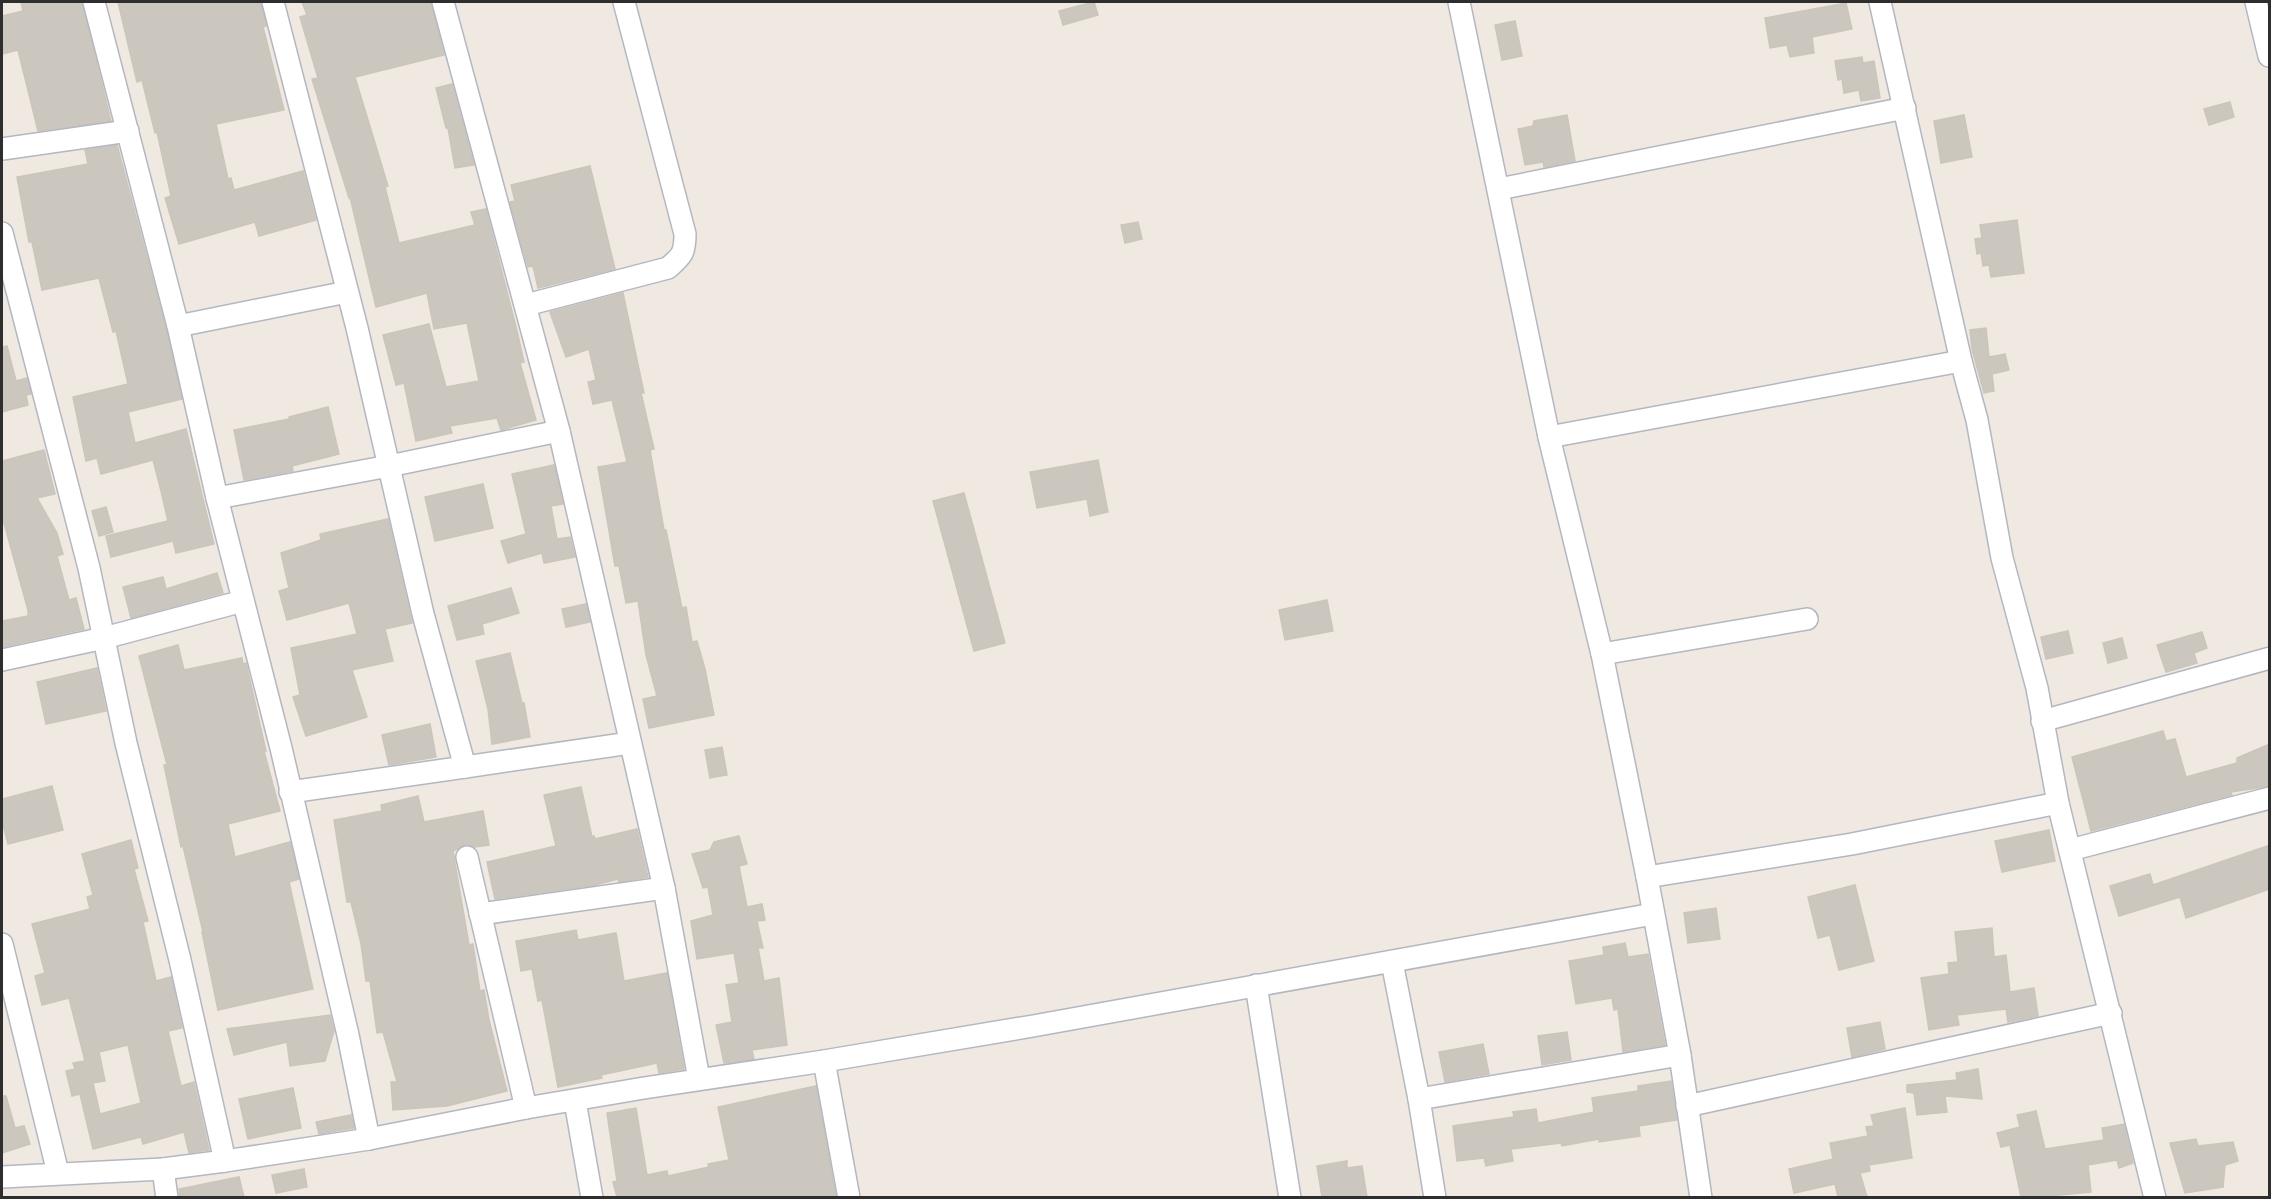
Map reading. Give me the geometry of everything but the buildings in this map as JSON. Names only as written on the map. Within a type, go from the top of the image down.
[{"type":"street","points":[[94,2],[178,326],[217,498],[281,748],[348,1035],[369,1139]]},
{"type":"street","points":[[273,2],[357,328],[423,614],[465,767]]},
{"type":"street","points":[[443,2],[559,431],[664,888],[699,1079]]},
{"type":"street","points":[[526,305],[668,268],[686,249],[686,234],[624,2]]},
{"type":"street","points":[[1459,2],[1550,436],[1602,654],[1680,1056],[1701,1197]]},
{"type":"street","points":[[1880,2],[1961,361],[1977,420],[2002,558],[2037,688],[2058,803],[2155,1197]]},
{"type":"street","points":[[2256,2],[2269,56]]},
{"type":"street","points":[[1499,189],[1905,108]]},
{"type":"street","points":[[2,149],[128,131]]},
{"type":"street","points":[[2,233],[89,568],[126,743],[180,960],[225,1161]]},
{"type":"street","points":[[178,326],[347,292]]},
{"type":"street","points":[[1550,436],[1961,361]]},
{"type":"street","points":[[217,498],[559,431]]},
{"type":"street","points":[[2,660],[104,638],[243,601]]},
{"type":"street","points":[[1602,654],[1807,619]]},
{"type":"street","points":[[2042,721],[2270,658]]},
{"type":"street","points":[[290,792],[630,743]]},
{"type":"street","points":[[2070,850],[2270,798]]},
{"type":"street","points":[[1647,877],[1852,843],[2058,803]]},
{"type":"street","points":[[467,857],[526,1108]]},
{"type":"street","points":[[480,914],[664,888]]},
{"type":"street","points":[[2,1177],[163,1169],[369,1139],[526,1108],[1033,1026],[1653,914]]},
{"type":"street","points":[[2,945],[58,1173]]},
{"type":"street","points":[[1392,962],[1419,1099],[1435,1197]]},
{"type":"street","points":[[1256,985],[1290,1197]]},
{"type":"street","points":[[1687,1106],[2111,1013]]},
{"type":"street","points":[[1419,1099],[1680,1056]]},
{"type":"street","points":[[824,1061],[849,1197]]},
{"type":"street","points":[[575,1101],[592,1197]]},
{"type":"street","points":[[163,1169],[167,1197]]}]
